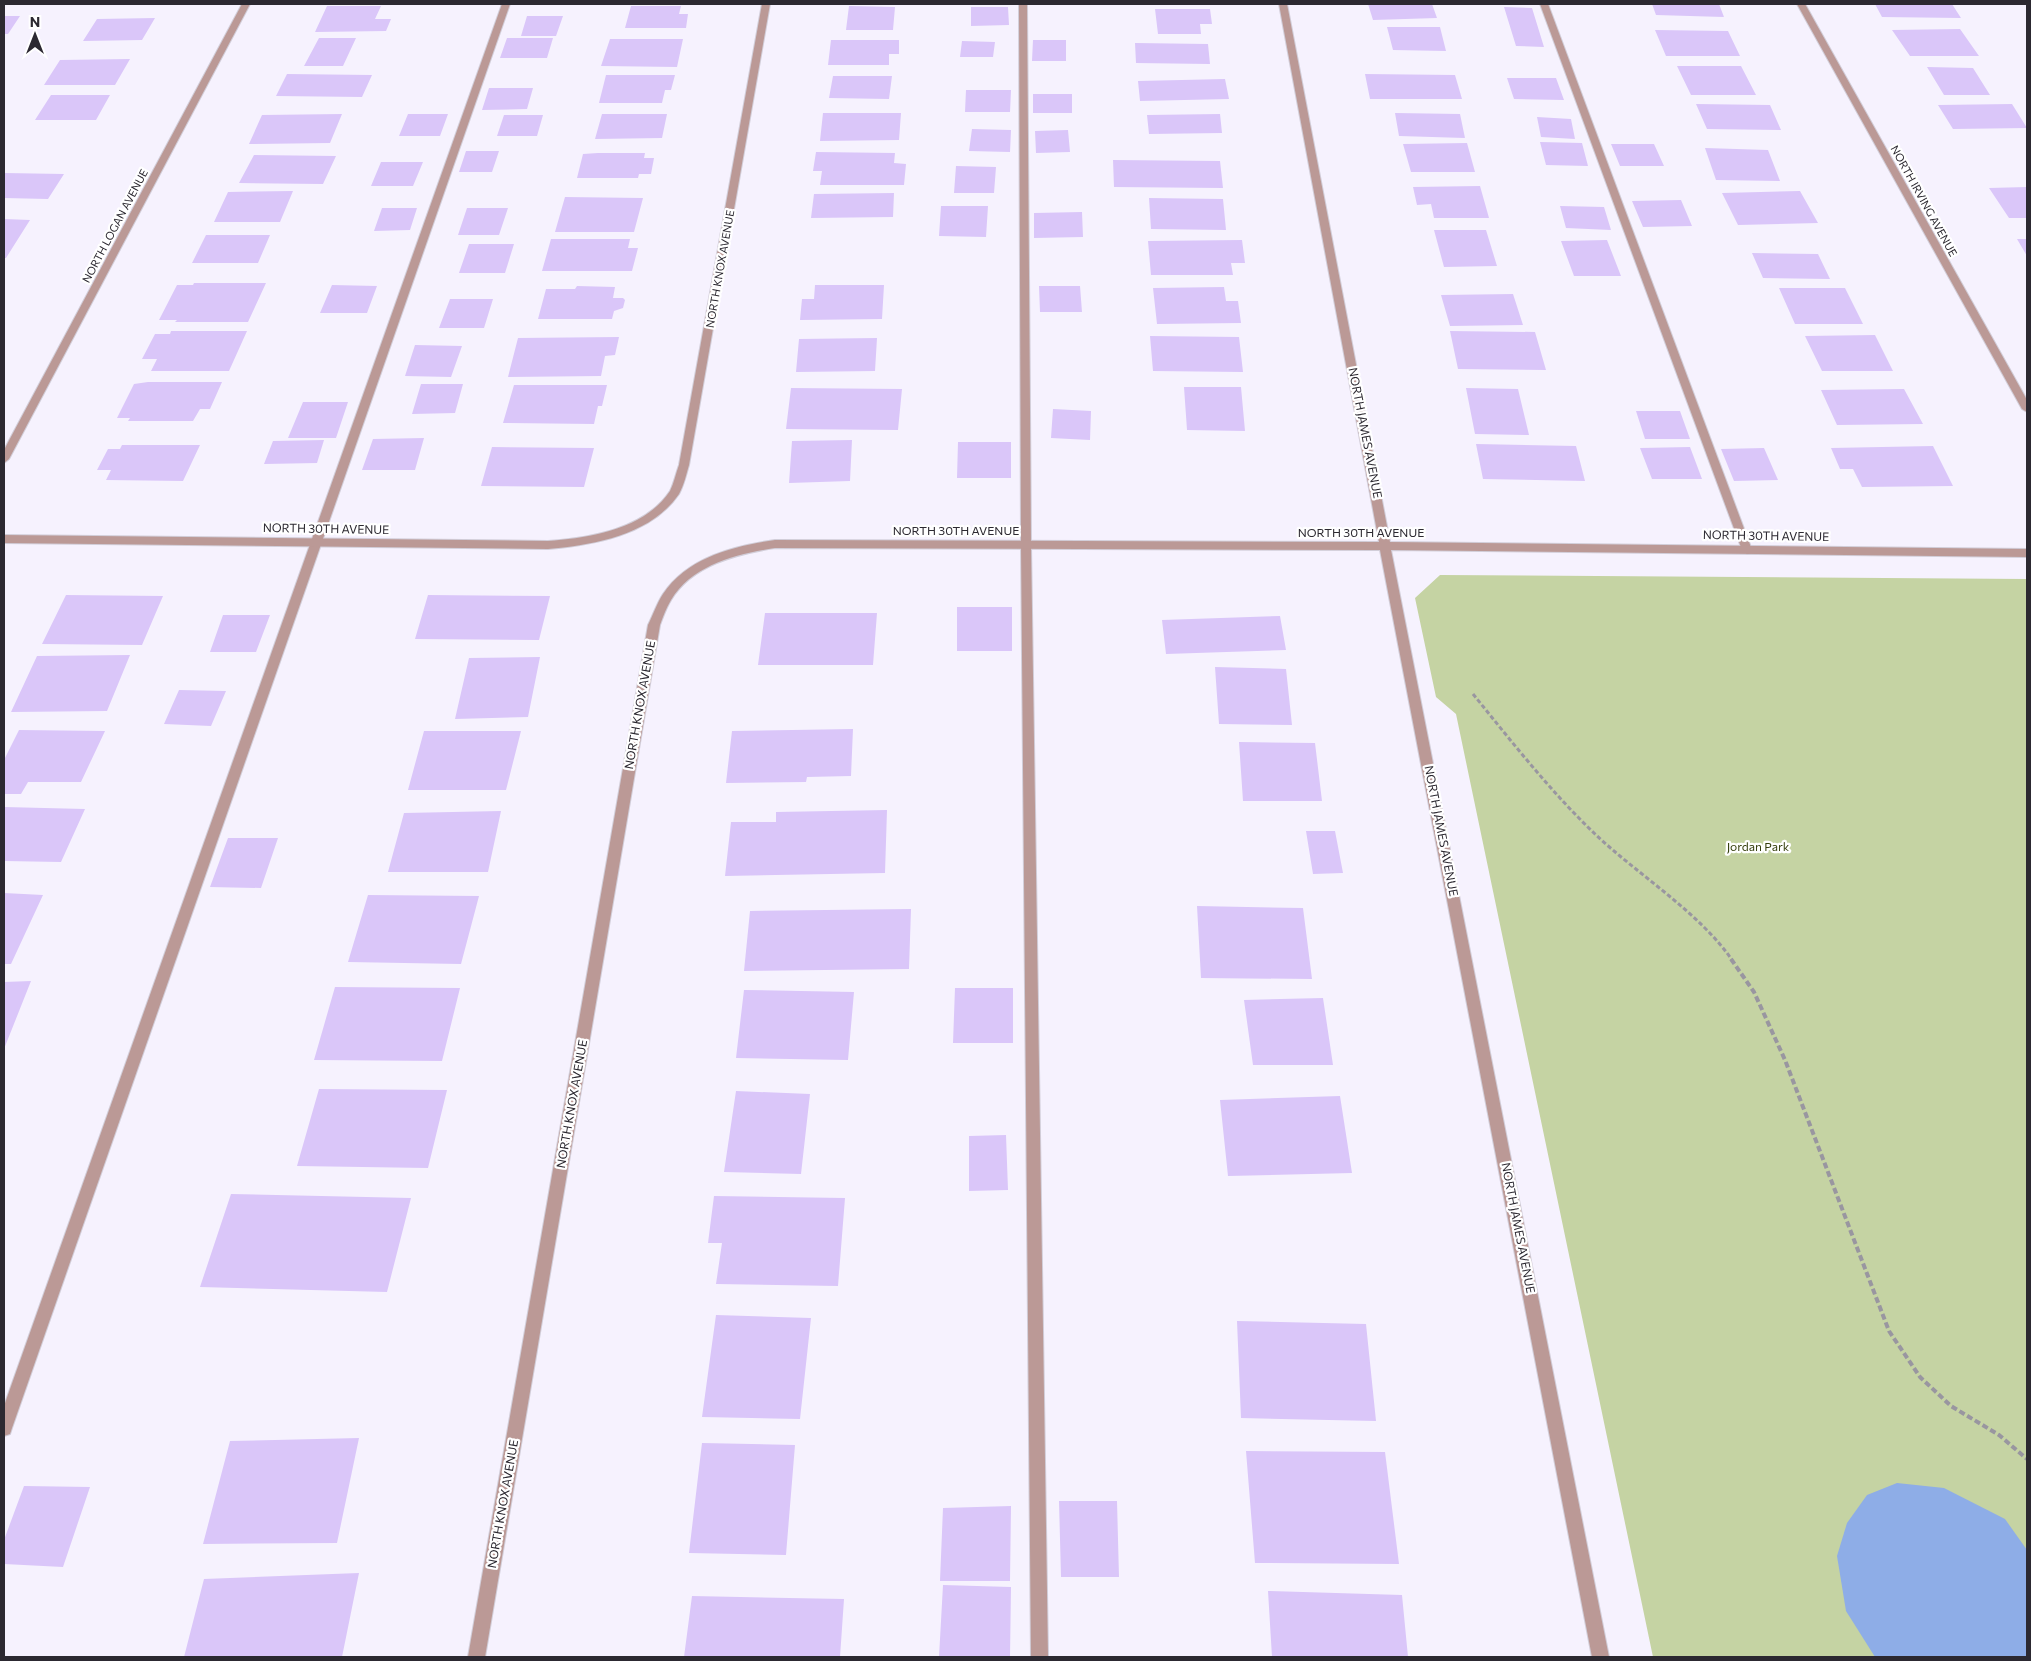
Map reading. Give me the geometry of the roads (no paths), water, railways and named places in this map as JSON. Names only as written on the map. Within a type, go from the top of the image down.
[{"type":"street","name":"NORTH LOGAN AVENUE","points":[[4,459],[246,4]]},
{"type":"street","points":[[4,1428],[506,4]]},
{"type":"street","name":"NORTH KNOX AVENUE","points":[[643,520],[674,492],[684,465],[766,4]]},
{"type":"street","points":[[1023,4],[1026,545],[1040,1657]]},
{"type":"street","name":"NORTH JAMES AVENUE","points":[[1283,4],[1601,1657]]},
{"type":"street","points":[[1544,4],[1748,550]]},
{"type":"street","name":"NORTH IRVING AVENUE","points":[[1801,4],[2027,409]]},
{"type":"street","name":"NORTH 30TH AVENUE","points":[[4,539],[571,544],[617,532],[643,520]]},
{"type":"street","name":"NORTH 30TH AVENUE","points":[[698,568],[723,556],[751,547],[775,544],[1386,546],[2027,552]]},
{"type":"street","name":"NORTH KNOX AVENUE","points":[[476,1657],[654,625],[667,596],[677,584],[698,568]]},
{"type":"water","points":[[1897,1483],[1944,1488],[2005,1519],[2027,1550],[2027,1657],[1875,1657],[1846,1611],[1837,1556],[1847,1523],[1867,1495]]},
{"type":"park label","name":"Jordan Park","points":[[1758,847]]}]
